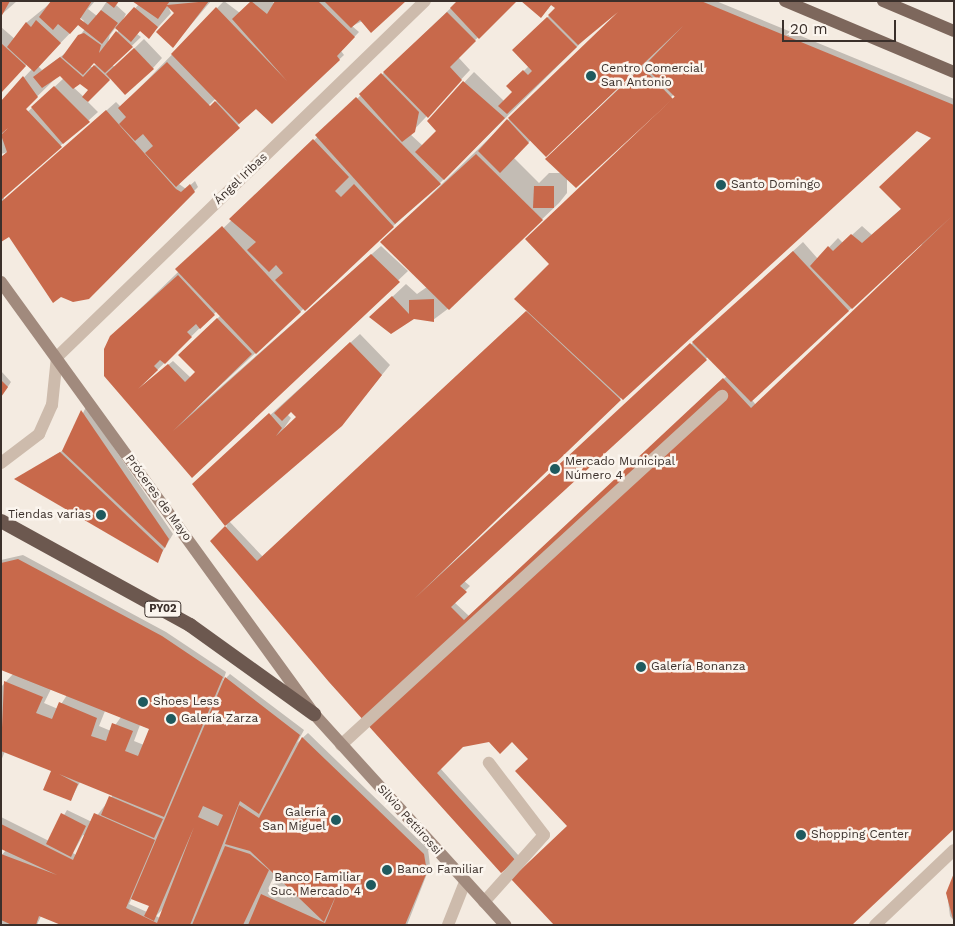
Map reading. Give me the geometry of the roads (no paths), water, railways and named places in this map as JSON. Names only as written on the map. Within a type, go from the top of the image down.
[{"type":"highway","name":"PY02","points":[[1,521],[190,625],[314,714]]},
{"type":"highway","points":[[1,531],[25,533]]},
{"type":"main road","points":[[785,1],[954,72]]},
{"type":"main road","points":[[883,1],[954,31]]},
{"type":"main road","name":"Próceres de Mayo","points":[[1,282],[314,714]]},
{"type":"main road","name":"Silvio Pettirossi","points":[[314,714],[505,925]]},
{"type":"street","name":"Ángel Iribas","points":[[57,357],[425,1]]},
{"type":"street","points":[[1,463],[39,434],[52,405],[57,357]]},
{"type":"street","points":[[341,745],[722,396]]},
{"type":"street","points":[[484,902],[544,835],[489,763]]},
{"type":"street","points":[[874,925],[954,850]]},
{"type":"street","points":[[448,925],[465,882]]},
{"type":"place","name":"Centro Comercial San Antonio","points":[[591,76]]},
{"type":"place","name":"Santo Domingo","points":[[721,185]]},
{"type":"place","name":"Mercado Municipal Número 4","points":[[555,469]]},
{"type":"place","name":"Tiendas varias","points":[[101,515]]},
{"type":"place","name":"Galería Bonanza","points":[[641,667]]},
{"type":"place","name":"Shoes Less","points":[[143,702]]},
{"type":"place","name":"Galería Zarza","points":[[171,719]]},
{"type":"place","name":"Galería San Miguel","points":[[336,820]]},
{"type":"place","name":"Shopping Center","points":[[801,835]]},
{"type":"place","name":"Banco Familiar","points":[[387,870]]},
{"type":"place","name":"Banco Familiar Suc. Mercado 4","points":[[371,885]]}]
